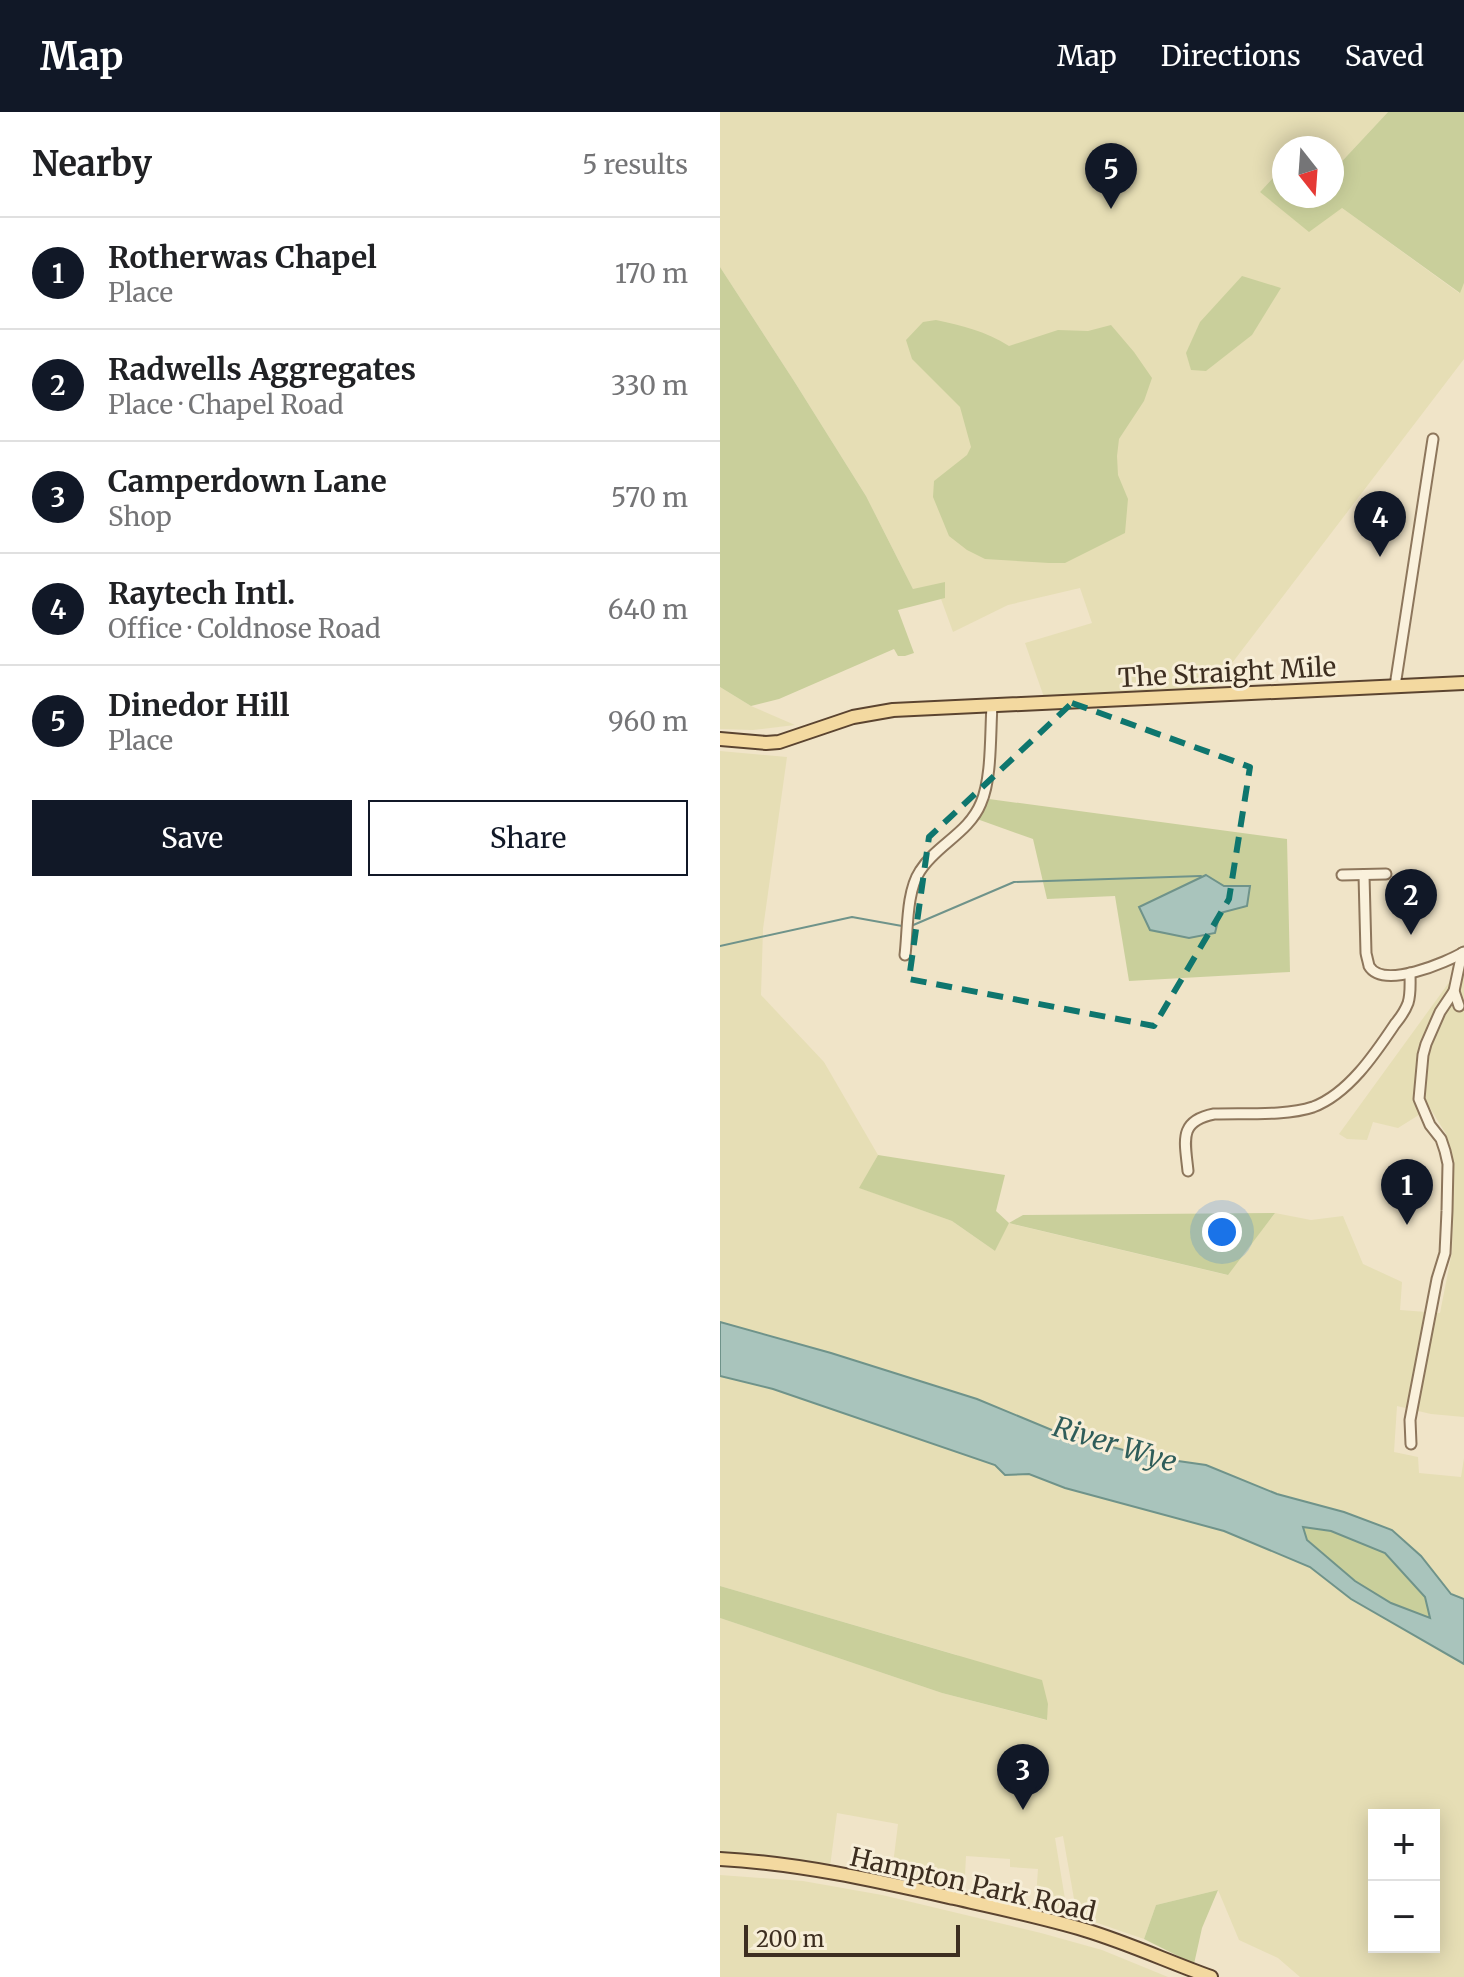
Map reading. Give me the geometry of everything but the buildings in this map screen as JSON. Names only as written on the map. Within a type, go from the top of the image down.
[{"type":"main road","name":"The Straight Mile","points":[[720,739],[779,742],[880,711],[1464,683]]},
{"type":"main road","name":"Hampton Park Road","points":[[720,1859],[819,1871],[1029,1915],[1085,1930],[1211,1977]]},
{"type":"street","points":[[1395,686],[1433,439]]},
{"type":"street","points":[[905,955],[911,896],[919,872],[941,847],[962,831],[980,807],[986,789],[992,706]]},
{"type":"street","points":[[1342,875],[1386,874]]},
{"type":"street","points":[[1364,875],[1366,953],[1374,971],[1394,975],[1410,973],[1463,953]]},
{"type":"street","points":[[1411,1444],[1410,1420],[1434,1291],[1445,1253],[1448,1164],[1441,1139],[1430,1125],[1419,1099],[1426,1044],[1440,1012],[1454,991],[1463,953]]},
{"type":"street","points":[[1188,1171],[1187,1133],[1190,1125],[1202,1116],[1312,1107],[1339,1091],[1376,1051],[1406,1009],[1410,973]]},
{"type":"street","points":[[1454,991],[1459,1006]]},
{"type":"highlighted area","points":[[1072,703],[1250,767],[1229,899],[1154,1026],[909,979],[929,837]]},
{"type":"shaded area","points":[[720,112],[1388,112],[1344,159],[1344,136],[1272,136],[1272,179],[1260,192],[1272,194],[1272,208],[1342,208],[1459,293],[1464,283],[1464,359],[1213,688],[1045,700],[1025,643],[1092,623],[1080,588],[1008,605],[953,632],[941,599],[945,597],[913,589],[866,496],[720,267]]},
{"type":"shaded area","points":[[720,687],[751,706],[795,725],[753,730],[720,729]]},
{"type":"shaded area","points":[[720,751],[787,757],[763,929],[761,995],[824,1062],[878,1155],[860,1188],[952,1221],[995,1251],[1008,1223],[1227,1275],[1275,1213],[1311,1220],[1343,1216],[1363,1264],[1402,1282],[1400,1310],[1440,1313],[1452,1252],[1454,1172],[1446,1134],[1430,1108],[1398,1128],[1373,1122],[1367,1140],[1347,1139],[1339,1134],[1453,977],[1464,971],[1464,1417],[1397,1406],[1394,1452],[1418,1457],[1419,1473],[1461,1477],[1464,1458],[1464,1599],[1452,1594],[1421,1556],[1392,1530],[1344,1512],[1277,1494],[1206,1465],[1150,1457],[1059,1433],[977,1399],[720,1322]]},
{"type":"shaded area","points":[[720,1375],[773,1389],[995,1465],[1005,1475],[1029,1474],[1065,1488],[1224,1531],[1310,1567],[1351,1599],[1464,1664],[1464,1977],[1300,1977],[1278,1958],[1239,1940],[1218,1890],[1156,1905],[1144,1939],[1077,1916],[1063,1836],[1055,1838],[1065,1899],[1062,1917],[1035,1912],[1038,1869],[1010,1867],[1010,1859],[966,1856],[964,1896],[891,1880],[898,1824],[837,1813],[830,1867],[781,1857],[720,1854],[720,1618],[942,1693],[1046,1720],[1048,1704],[957,1655],[720,1586]]},
{"type":"shaded area","points":[[720,1875],[803,1881],[882,1895],[1102,1950],[1168,1977],[720,1977]]},
{"type":"green space","points":[[1388,112],[1464,112],[1464,283],[1460,293],[1342,208],[1344,159]]},
{"type":"green space","points":[[1272,179],[1272,202],[1260,192]]},
{"type":"green space","points":[[1280,208],[1342,208],[1309,232]]},
{"type":"green space","points":[[720,267],[866,496],[913,589],[945,582],[945,598],[898,610],[914,653],[898,656],[894,649],[779,699],[751,706],[720,687]]},
{"type":"green space","points":[[1242,276],[1281,288],[1252,335],[1206,371],[1191,370],[1186,353],[1200,322]]},
{"type":"green space","points":[[936,320],[991,336],[1009,346],[1058,330],[1088,331],[1111,325],[1152,378],[1144,401],[1119,439],[1118,475],[1128,499],[1125,533],[1065,563],[985,559],[949,536],[933,497],[934,481],[967,455],[971,447],[960,407],[912,359],[906,340],[923,322]]},
{"type":"green space","points":[[989,799],[1287,839],[1290,972],[1129,981],[1115,896],[1047,899],[1033,839],[977,819]]},
{"type":"green space","points":[[878,1155],[1005,1175],[996,1211],[1009,1223],[995,1251],[952,1221],[859,1188]]},
{"type":"green space","points":[[1275,1213],[1228,1275],[1009,1223],[1023,1215]]},
{"type":"green space","points":[[1303,1526],[1331,1531],[1385,1553],[1425,1597],[1431,1619],[1391,1603],[1355,1581],[1307,1539]]},
{"type":"green space","points":[[720,1586],[1042,1680],[1048,1704],[1047,1720],[942,1693],[720,1618]]},
{"type":"green space","points":[[1218,1890],[1202,1928],[1194,1964],[1144,1939],[1156,1905]]},
{"type":"water","points":[[1206,875],[1224,886],[1250,886],[1247,906],[1220,913],[1215,933],[1189,938],[1150,930],[1139,907]]},
{"type":"water","points":[[720,1322],[977,1399],[1059,1433],[1150,1457],[1206,1465],[1277,1494],[1344,1512],[1392,1530],[1421,1556],[1451,1594],[1464,1599],[1464,1664],[1351,1599],[1310,1567],[1224,1531],[1065,1488],[1029,1474],[1005,1475],[995,1465],[773,1389],[720,1376]],"holes":[[[1303,1527],[1331,1531],[1385,1553],[1425,1597],[1430,1618],[1391,1603],[1355,1581],[1307,1540]]]},
{"type":"waterway","points":[[911,926],[1014,882],[1201,876]]},
{"type":"waterway","points":[[720,946],[852,917],[902,926]]},
{"type":"place","name":"Dinedor Hill","points":[[1111,209]]},
{"type":"place","name":"Raytech Intl.","points":[[1380,557]]},
{"type":"place","name":"Radwells Aggregates","points":[[1411,935]]},
{"type":"place","name":"Rotherwas Chapel","points":[[1407,1225]]},
{"type":"place","name":"Camperdown Lane","points":[[1023,1810]]},
{"type":"water label","name":"River Wye","points":[[1115,1444]]}]
